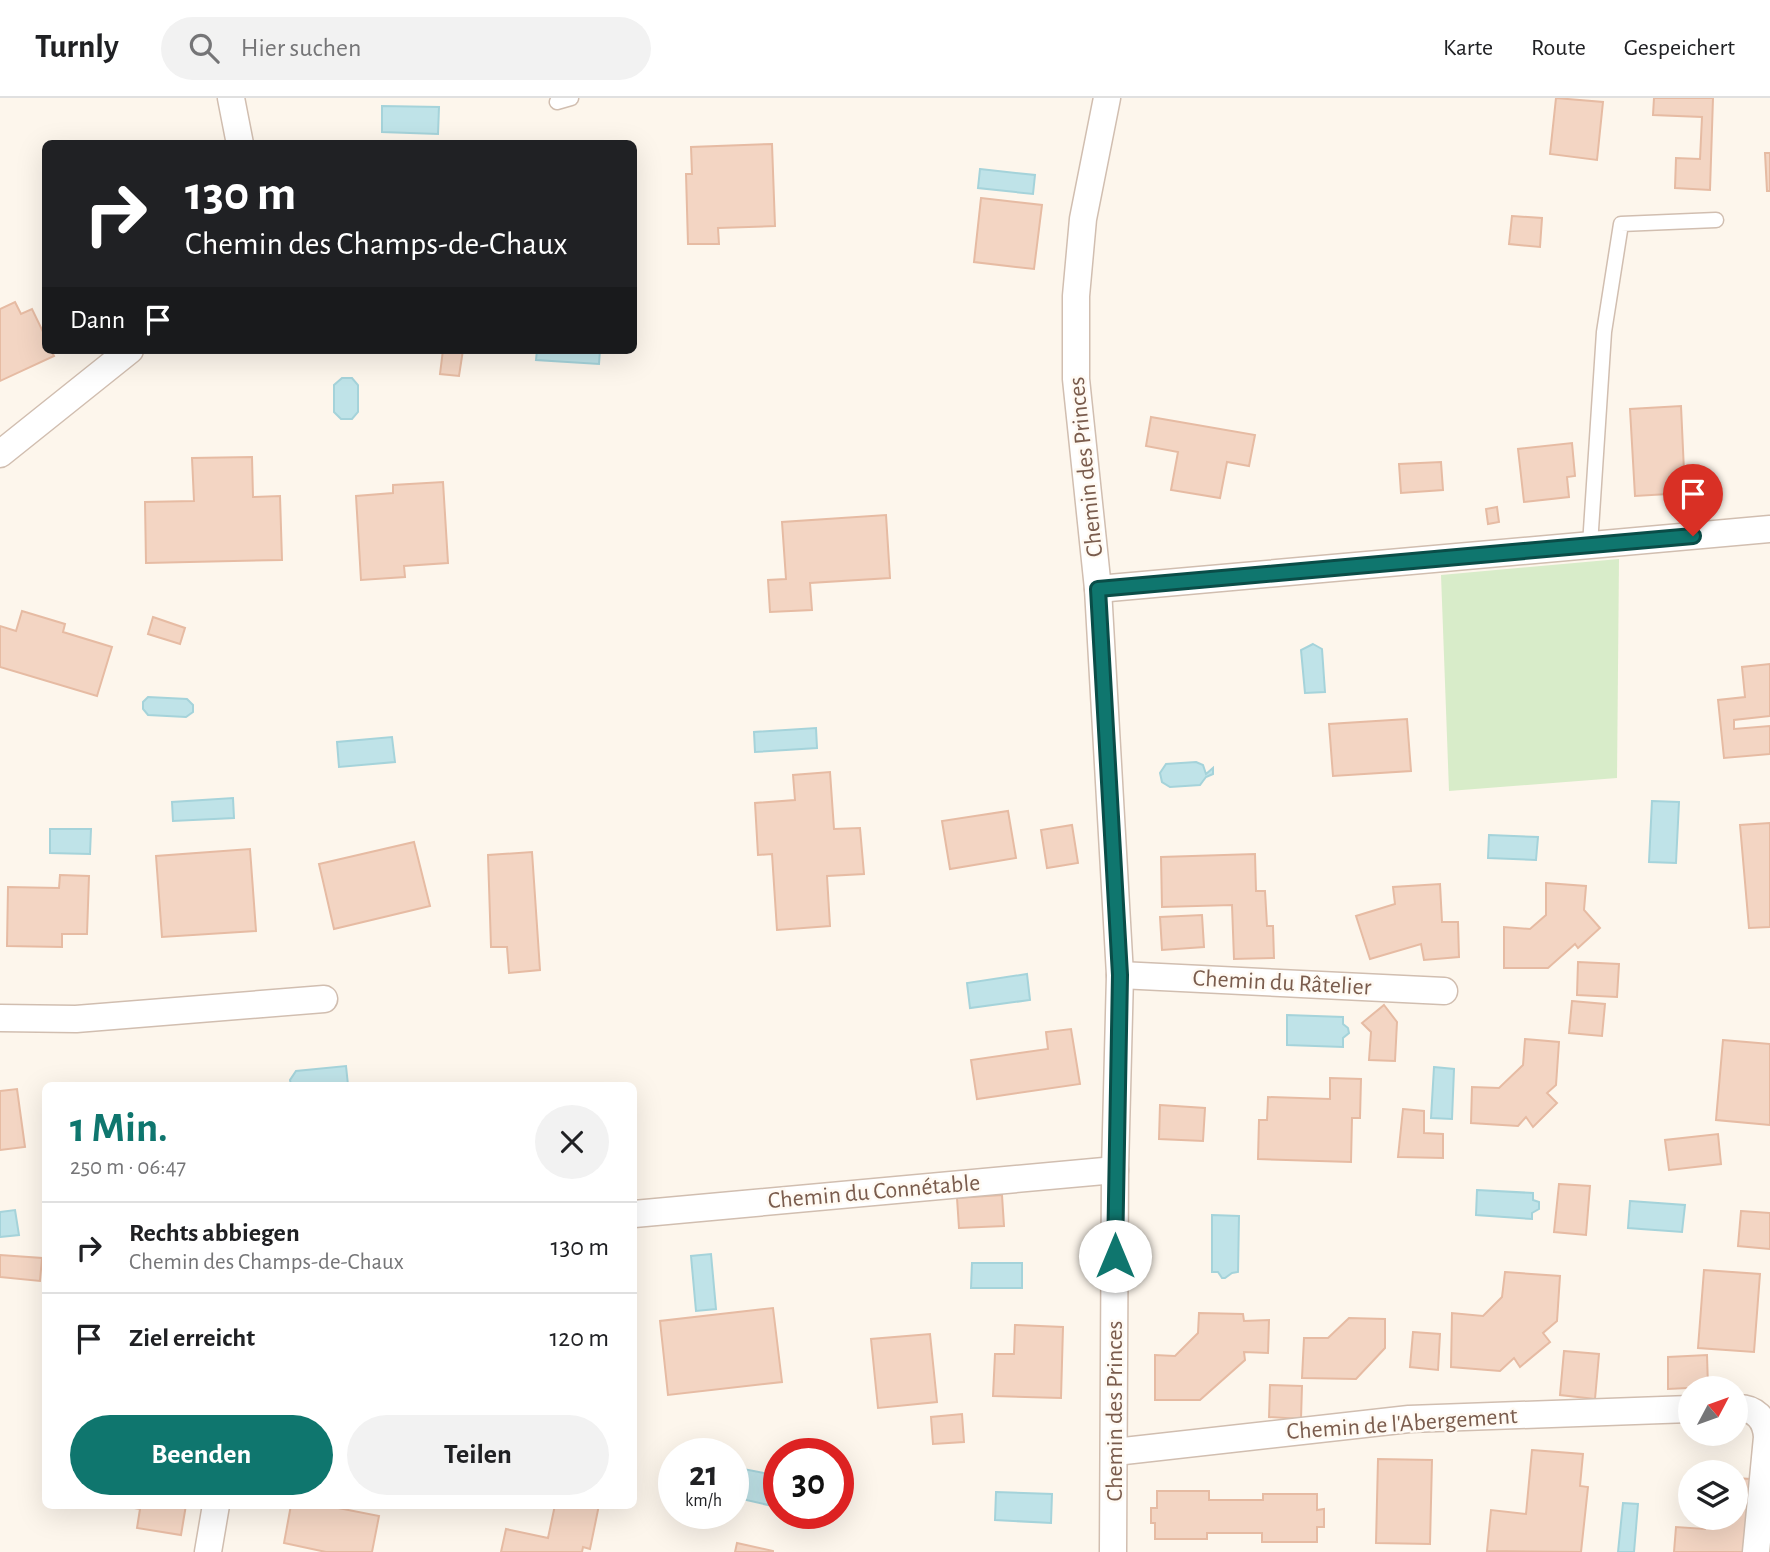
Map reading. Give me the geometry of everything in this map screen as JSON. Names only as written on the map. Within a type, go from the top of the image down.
[{"type":"street","points":[[231,98],[239,140]]},
{"type":"street","name":"Chemin des Princes","points":[[1107,98],[1083,219],[1076,296],[1076,379],[1098,589],[1120,975],[1115,1170],[1113,1552]]},
{"type":"street","points":[[0,454],[125,354]]},
{"type":"street","points":[[1098,589],[1770,529]]},
{"type":"street","name":"Chemin du Râtelier","points":[[1120,975],[1444,990]]},
{"type":"street","points":[[0,1018],[76,1019],[324,999]]},
{"type":"street","name":"Chemin du Connétable","points":[[637,1214],[1115,1170]]},
{"type":"street","name":"Chemin de l'Abergement","points":[[1115,1452],[1409,1419],[1678,1409]]},
{"type":"street","points":[[1748,1410],[1758,1415],[1766,1426],[1767,1437],[1756,1552]]},
{"type":"street","points":[[208,1552],[215,1509]]},
{"type":"lane","points":[[1590,545],[1604,332],[1621,224],[1716,220]]},
{"type":"green space","points":[[1619,559],[1617,778],[1449,791],[1441,575]]},
{"type":"water","points":[[382,106],[439,107],[438,134],[382,132]]},
{"type":"water","points":[[980,169],[1035,175],[1033,194],[978,188]]},
{"type":"water","points":[[537,354],[600,354],[599,364],[536,360]]},
{"type":"water","points":[[342,378],[352,378],[358,385],[358,412],[352,419],[341,419],[334,412],[334,385]]},
{"type":"water","points":[[1313,644],[1322,649],[1325,692],[1305,693],[1301,650]]},
{"type":"water","points":[[148,697],[187,699],[193,705],[193,712],[186,717],[148,715],[143,709],[143,702]]},
{"type":"water","points":[[816,728],[817,748],[755,752],[754,732]]},
{"type":"water","points":[[392,737],[395,762],[339,767],[337,742]]},
{"type":"water","points":[[1196,762],[1203,765],[1206,774],[1213,768],[1213,774],[1206,777],[1200,785],[1170,787],[1162,782],[1160,773],[1166,764]]},
{"type":"water","points":[[233,798],[234,818],[173,821],[172,802]]},
{"type":"water","points":[[1652,801],[1679,802],[1676,863],[1649,862]]},
{"type":"water","points":[[50,829],[91,829],[90,854],[50,853]]},
{"type":"water","points":[[1489,835],[1538,837],[1536,860],[1488,858]]},
{"type":"water","points":[[1027,974],[1030,1000],[970,1008],[967,983]]},
{"type":"water","points":[[1287,1015],[1343,1017],[1343,1024],[1349,1033],[1343,1038],[1343,1047],[1287,1045]]},
{"type":"water","points":[[346,1066],[348,1082],[290,1082],[296,1071]]},
{"type":"water","points":[[1434,1067],[1454,1069],[1452,1119],[1431,1118]]},
{"type":"water","points":[[1477,1190],[1533,1193],[1533,1200],[1539,1202],[1539,1209],[1532,1213],[1532,1219],[1476,1215]]},
{"type":"water","points":[[1630,1201],[1685,1205],[1682,1232],[1628,1228]]},
{"type":"water","points":[[15,1210],[19,1235],[0,1237],[0,1212]]},
{"type":"water","points":[[1212,1215],[1239,1216],[1238,1272],[1225,1278],[1218,1272],[1212,1272]]},
{"type":"water","points":[[711,1254],[716,1309],[696,1311],[691,1256]]},
{"type":"water","points":[[972,1263],[1022,1263],[1022,1288],[971,1288]]},
{"type":"water","points":[[749,1470],[763,1473],[763,1504],[749,1501]]},
{"type":"water","points":[[996,1492],[1052,1494],[1051,1523],[995,1520]]},
{"type":"water","points":[[1623,1503],[1638,1504],[1634,1552],[1618,1552]]},
{"type":"building","points":[[1556,98],[1603,102],[1597,160],[1550,154]]},
{"type":"building","points":[[1654,98],[1713,98],[1710,190],[1675,188],[1676,158],[1700,159],[1702,117],[1653,115]]},
{"type":"building","points":[[772,144],[775,226],[718,228],[719,244],[688,244],[686,174],[692,174],[691,147]]},
{"type":"building","points":[[1765,153],[1770,153],[1770,191],[1767,191]]},
{"type":"building","points":[[981,198],[1042,205],[1034,269],[974,262]]},
{"type":"building","points":[[1512,216],[1542,218],[1540,247],[1509,244]]},
{"type":"building","points":[[15,302],[21,314],[32,309],[42,330],[42,354],[54,356],[0,381],[0,309]]},
{"type":"building","points":[[442,354],[462,354],[459,376],[440,374]]},
{"type":"building","points":[[1681,406],[1685,493],[1635,496],[1630,409]]},
{"type":"building","points":[[1151,417],[1255,435],[1249,466],[1227,462],[1220,498],[1171,490],[1178,452],[1146,446]]},
{"type":"building","points":[[1572,443],[1575,476],[1567,477],[1569,497],[1524,502],[1518,449]]},
{"type":"building","points":[[252,457],[253,497],[280,496],[282,560],[146,563],[145,502],[194,501],[192,458]]},
{"type":"building","points":[[1441,462],[1443,490],[1401,493],[1399,464]]},
{"type":"building","points":[[443,482],[448,563],[404,566],[405,577],[361,580],[356,496],[393,493],[393,485]]},
{"type":"building","points":[[1497,507],[1499,522],[1488,524],[1486,509]]},
{"type":"building","points":[[886,515],[890,578],[810,583],[812,610],[770,612],[768,580],[786,579],[782,522]]},
{"type":"building","points":[[22,611],[65,624],[63,632],[112,647],[97,696],[0,667],[0,626],[16,631]]},
{"type":"building","points":[[153,617],[185,628],[180,644],[148,634]]},
{"type":"building","points":[[1770,664],[1770,716],[1734,720],[1734,729],[1770,726],[1770,754],[1724,758],[1718,700],[1745,697],[1742,667]]},
{"type":"building","points":[[1407,719],[1411,771],[1333,776],[1329,724]]},
{"type":"building","points":[[830,772],[834,829],[860,828],[864,874],[827,876],[830,926],[777,930],[772,854],[758,855],[755,803],[795,800],[793,775]]},
{"type":"building","points":[[1008,811],[1016,858],[950,869],[942,821]]},
{"type":"building","points":[[1770,823],[1770,927],[1749,928],[1740,825]]},
{"type":"building","points":[[1072,825],[1078,863],[1047,868],[1041,830]]},
{"type":"building","points":[[414,842],[430,906],[334,929],[319,864]]},
{"type":"building","points":[[250,849],[256,931],[162,937],[156,856]]},
{"type":"building","points":[[532,852],[540,970],[509,973],[507,947],[491,947],[488,855]]},
{"type":"building","points":[[1255,854],[1256,891],[1265,891],[1267,926],[1273,926],[1274,958],[1234,959],[1232,905],[1162,907],[1161,857]]},
{"type":"building","points":[[60,875],[89,876],[87,934],[62,934],[62,947],[7,946],[8,887],[59,888]]},
{"type":"building","points":[[1546,883],[1586,886],[1584,910],[1600,928],[1578,948],[1575,944],[1548,968],[1504,968],[1504,927],[1530,929],[1546,915]]},
{"type":"building","points":[[1440,884],[1442,922],[1458,922],[1459,957],[1424,960],[1421,944],[1370,959],[1356,916],[1395,904],[1393,887]]},
{"type":"building","points":[[1202,915],[1204,947],[1162,950],[1160,917]]},
{"type":"building","points":[[1578,962],[1619,964],[1617,997],[1577,995]]},
{"type":"building","points":[[1572,1001],[1605,1004],[1602,1036],[1569,1033]]},
{"type":"building","points":[[1384,1005],[1397,1022],[1395,1061],[1369,1060],[1371,1032],[1362,1023]]},
{"type":"building","points":[[1071,1029],[1080,1084],[977,1099],[971,1060],[1048,1049],[1046,1032]]},
{"type":"building","points":[[1525,1039],[1559,1042],[1556,1085],[1547,1093],[1557,1103],[1533,1127],[1526,1117],[1518,1126],[1471,1123],[1472,1087],[1499,1088],[1523,1065]]},
{"type":"building","points":[[1723,1040],[1770,1044],[1770,1125],[1716,1120]]},
{"type":"building","points":[[1330,1078],[1361,1079],[1360,1118],[1352,1118],[1351,1162],[1258,1159],[1259,1120],[1267,1120],[1268,1097],[1330,1099]]},
{"type":"building","points":[[17,1089],[25,1147],[0,1150],[0,1091]]},
{"type":"building","points":[[1160,1105],[1205,1108],[1203,1141],[1159,1139]]},
{"type":"building","points":[[1403,1109],[1424,1111],[1424,1133],[1443,1134],[1443,1158],[1398,1157]]},
{"type":"building","points":[[1718,1134],[1721,1164],[1669,1170],[1665,1140]]},
{"type":"building","points":[[1559,1184],[1590,1186],[1586,1235],[1554,1232]]},
{"type":"building","points":[[1002,1195],[1004,1226],[959,1228],[957,1198]]},
{"type":"building","points":[[1741,1211],[1770,1213],[1770,1249],[1738,1246]]},
{"type":"building","points":[[0,1255],[42,1258],[40,1281],[0,1277]]},
{"type":"building","points":[[1704,1270],[1760,1274],[1754,1352],[1698,1348]]},
{"type":"building","points":[[1505,1272],[1560,1276],[1557,1321],[1543,1333],[1550,1342],[1520,1367],[1514,1358],[1500,1371],[1451,1367],[1452,1313],[1483,1316],[1502,1297]]},
{"type":"building","points":[[773,1308],[782,1382],[668,1395],[660,1321]]},
{"type":"building","points":[[1199,1313],[1243,1314],[1244,1321],[1269,1320],[1268,1353],[1244,1352],[1245,1360],[1200,1400],[1155,1400],[1155,1355],[1175,1356],[1198,1333]]},
{"type":"building","points":[[1349,1318],[1385,1319],[1385,1348],[1356,1379],[1302,1378],[1304,1338],[1328,1338]]},
{"type":"building","points":[[1015,1325],[1063,1327],[1061,1398],[993,1396],[995,1354],[1014,1354]]},
{"type":"building","points":[[1413,1332],[1440,1334],[1438,1370],[1410,1367]]},
{"type":"building","points":[[930,1334],[937,1402],[878,1408],[871,1339]]},
{"type":"building","points":[[1564,1351],[1599,1354],[1595,1399],[1560,1395]]},
{"type":"building","points":[[1707,1355],[1708,1376],[1678,1376],[1678,1388],[1668,1389],[1668,1357]]},
{"type":"building","points":[[1270,1385],[1302,1386],[1301,1419],[1269,1417]]},
{"type":"building","points":[[962,1414],[964,1442],[933,1444],[931,1417]]},
{"type":"building","points":[[1532,1450],[1583,1454],[1580,1486],[1588,1487],[1581,1552],[1487,1551],[1491,1510],[1526,1514]]},
{"type":"building","points":[[1378,1459],[1432,1460],[1430,1544],[1376,1543]]},
{"type":"building","points":[[1157,1491],[1209,1491],[1209,1500],[1263,1500],[1263,1494],[1317,1494],[1317,1510],[1324,1509],[1324,1527],[1317,1527],[1317,1542],[1262,1542],[1262,1533],[1207,1533],[1207,1539],[1155,1539],[1151,1508],[1157,1508]]},
{"type":"building","points":[[140,1509],[185,1509],[181,1535],[137,1528]]},
{"type":"building","points":[[290,1509],[343,1509],[379,1516],[372,1552],[326,1552],[284,1543]]},
{"type":"building","points":[[554,1509],[598,1509],[590,1549],[583,1547],[582,1552],[501,1552],[506,1529],[548,1538]]},
{"type":"building","points":[[1676,1527],[1678,1530],[1747,1530],[1745,1552],[1674,1552]]},
{"type":"building","points":[[737,1543],[773,1551],[773,1552],[735,1552]]},
{"type":"route","points":[[1115,1256],[1120,975],[1098,589],[1693,536]]}]
